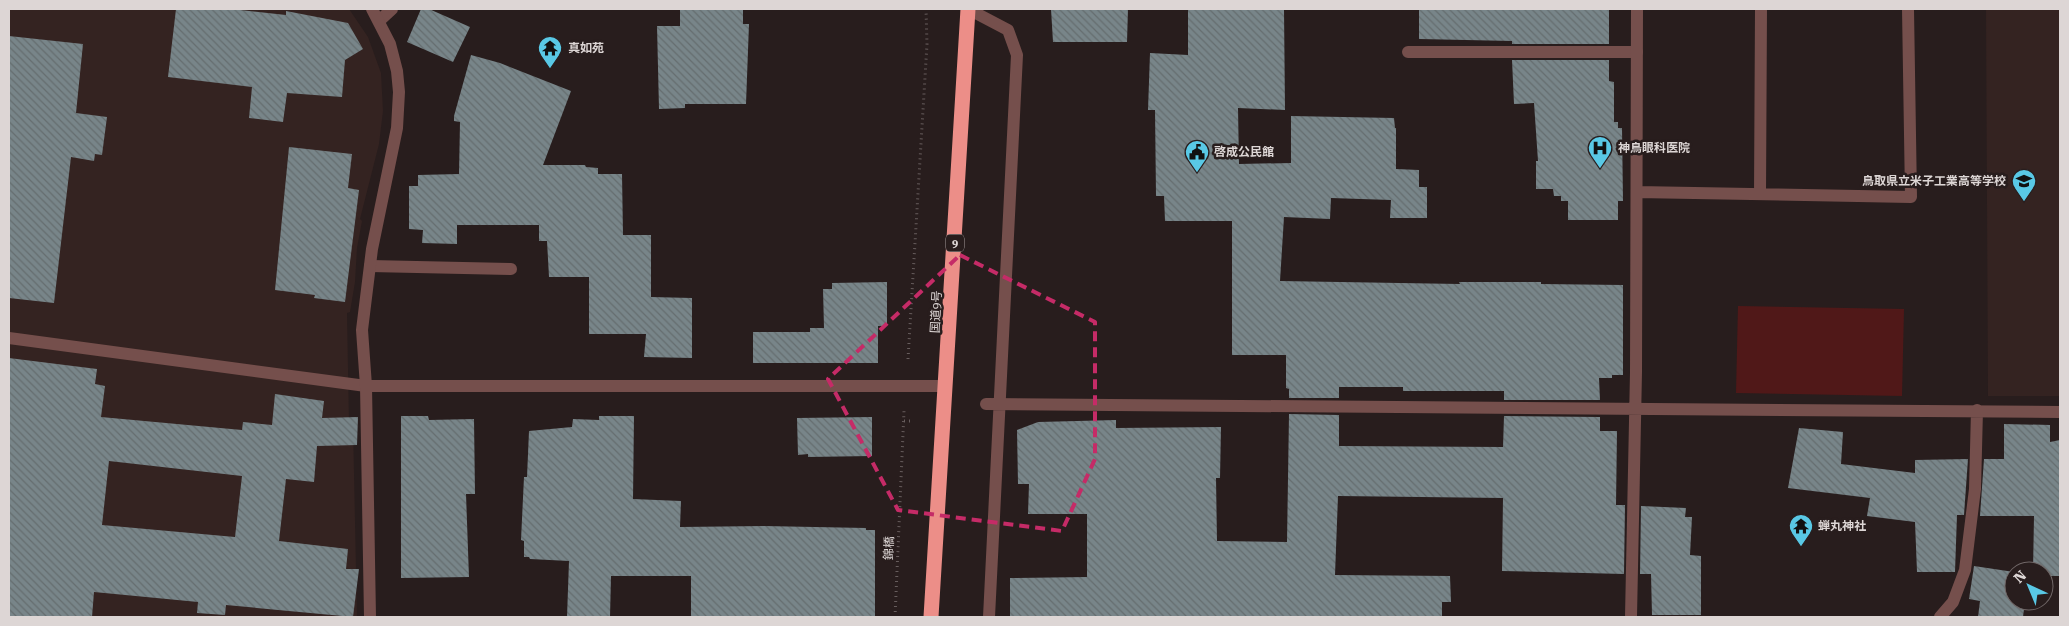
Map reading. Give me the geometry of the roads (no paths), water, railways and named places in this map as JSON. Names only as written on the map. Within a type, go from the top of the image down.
[{"type":"highway","name":"国道9号","points":[[931,617],[968,9]]},
{"type":"street","points":[[370,617],[366,386],[362,330],[372,249],[397,128],[399,92],[397,71],[390,44],[372,9]]},
{"type":"street","points":[[379,21],[392,9]]},
{"type":"street","points":[[968,9],[1008,30],[1017,55],[989,617]]},
{"type":"street","points":[[1631,617],[1635,409],[1637,9]]},
{"type":"street","points":[[1760,194],[1761,9]]},
{"type":"street","points":[[1637,192],[1912,197],[1908,9]]},
{"type":"street","points":[[1408,52],[1637,52]]},
{"type":"street","points":[[370,266],[511,270]]},
{"type":"street","points":[[9,338],[366,386],[946,386]]},
{"type":"street","points":[[986,404],[2060,412]]},
{"type":"street","points":[[1940,617],[1953,602],[1965,570],[1976,489],[1977,410]]},
{"type":"place","name":"真如苑","points":[[550,69]]},
{"type":"place","name":"神鳥眼科医院","points":[[1600,169]]},
{"type":"place","name":"啓成公民館","points":[[1197,173]]},
{"type":"place","name":"鳥取県立米子工業高等学校","points":[[2024,202]]},
{"type":"place","name":"蝉丸神社","points":[[1801,547]]}]
